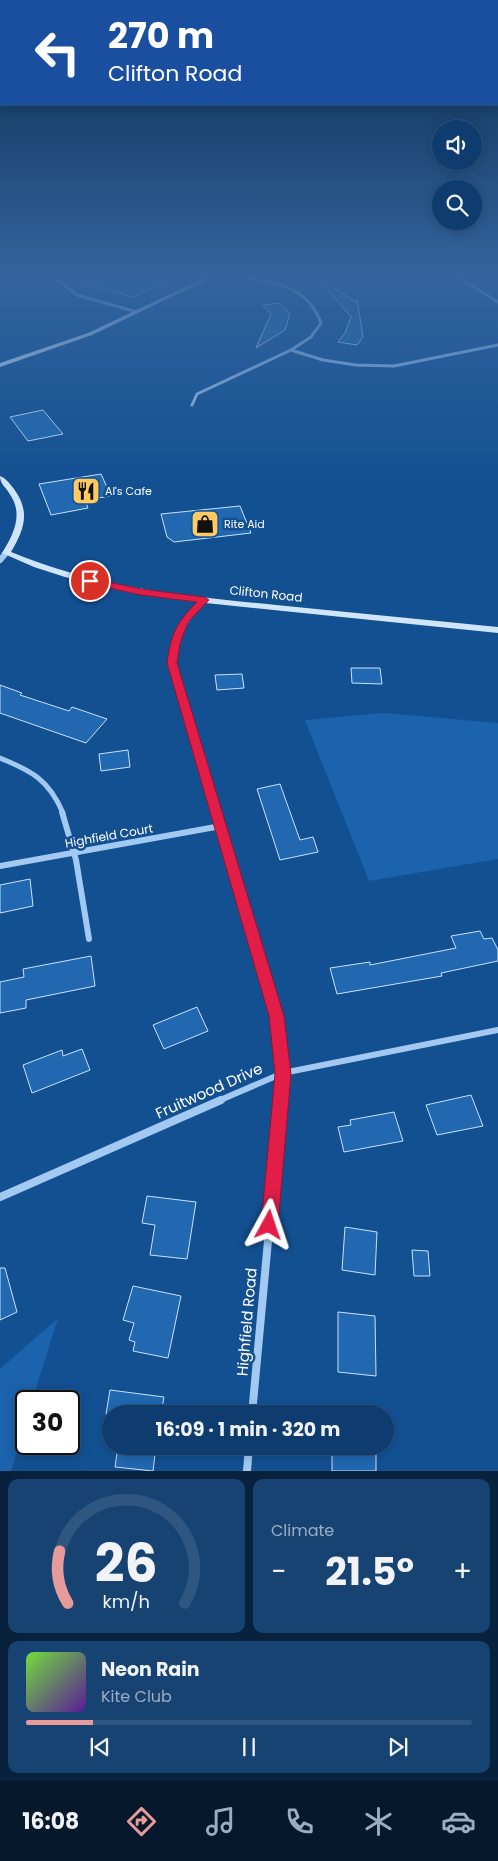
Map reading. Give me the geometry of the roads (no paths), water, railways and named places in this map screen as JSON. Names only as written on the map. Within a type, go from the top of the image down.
[{"type":"main road","points":[[0,365],[53,347]]},
{"type":"main road","points":[[0,478],[17,498],[22,514],[19,531],[3,557]]},
{"type":"main road","name":"Clifton Road","points":[[3,557],[101,584],[141,592],[498,630]]},
{"type":"street","points":[[192,405],[197,394],[296,347]]},
{"type":"street","points":[[291,350],[323,360],[356,365],[394,366],[490,347]]},
{"type":"street","name":"Highfield Road","points":[[204,600],[184,621],[174,644],[172,663],[276,1016],[283,1074],[253,1405]]},
{"type":"street","points":[[0,758],[30,771],[49,786],[60,807],[74,852],[89,939]]},
{"type":"street","name":"Highfield Court","points":[[0,866],[221,826]]},
{"type":"street","name":"Fruitwood Drive","points":[[0,1198],[283,1074],[498,1030]]},
{"type":"street","points":[[247,1471],[248,1455]]},
{"type":"place","name":"Al's Cafe","points":[[86,491]]},
{"type":"place","name":"Rite Aid","points":[[205,524]]}]
